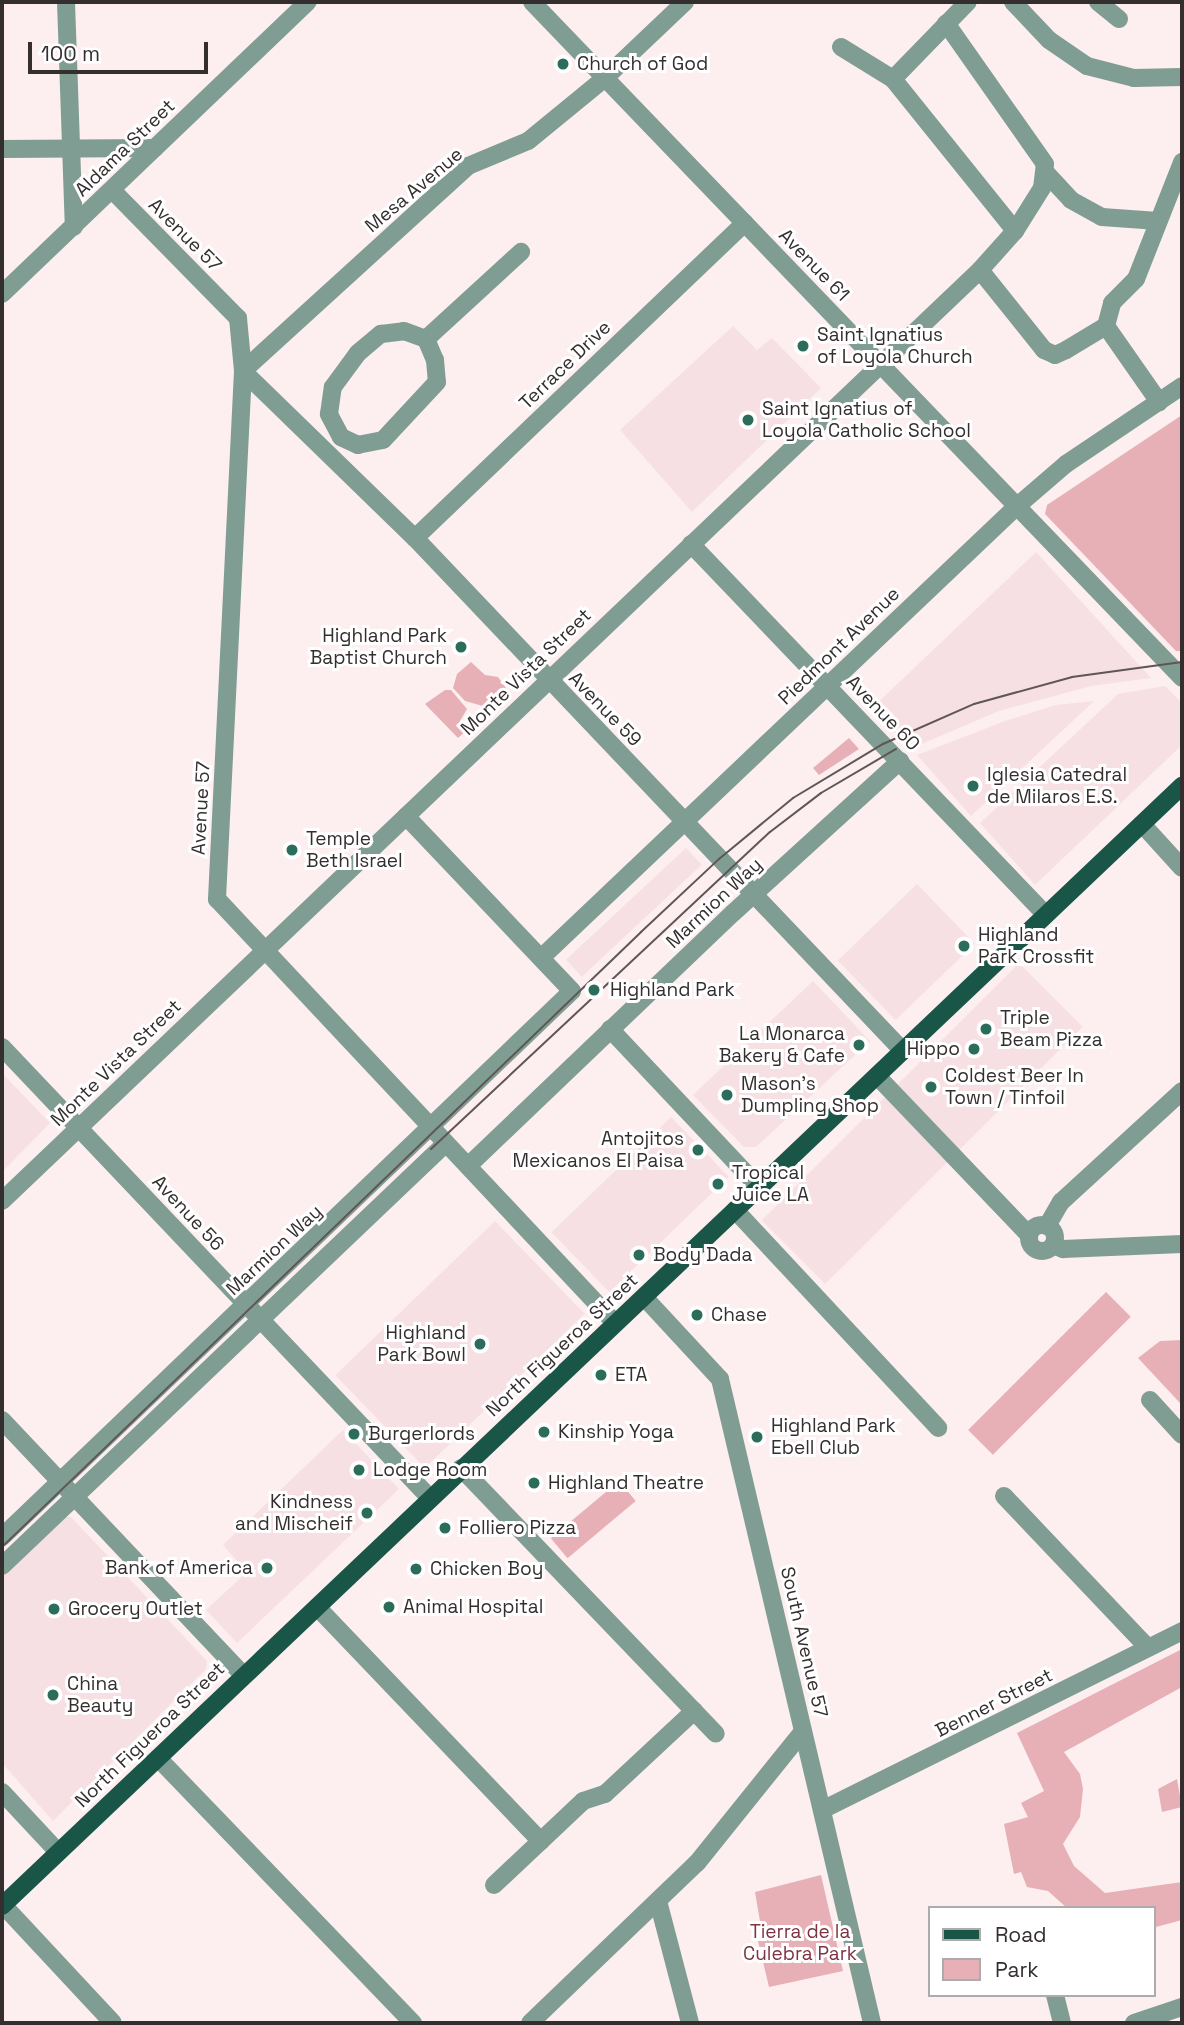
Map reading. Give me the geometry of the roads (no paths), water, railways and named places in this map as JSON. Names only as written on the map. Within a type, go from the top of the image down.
[{"type":"main road","name":"North Figueroa Street","points":[[2,1906],[461,1468],[903,1052],[1044,913],[1182,786]]},
{"type":"street","points":[[66,2],[74,227]]},
{"type":"street","name":"Aldama Street","points":[[2,294],[308,2]]},
{"type":"street","name":"Avenue 61","points":[[532,2],[1182,678]]},
{"type":"street","name":"Mesa Avenue","points":[[243,371],[468,166],[527,141],[605,78],[685,2]]},
{"type":"street","points":[[892,79],[968,2]]},
{"type":"street","points":[[1013,2],[1049,40],[1087,66],[1134,78],[1182,77]]},
{"type":"street","points":[[1098,2],[1119,19]]},
{"type":"street","points":[[946,23],[1040,154],[1046,174],[1071,200],[1102,217],[1158,221]]},
{"type":"street","points":[[841,47],[892,79],[1015,231]]},
{"type":"street","points":[[2,149],[155,148]]},
{"type":"street","points":[[980,270],[1044,350],[1055,355],[1066,350],[1106,326],[1112,303],[1136,279],[1182,162]]},
{"type":"street","name":"Monte Vista Street","points":[[2,1201],[980,270],[1015,231],[1046,174]]},
{"type":"street","name":"Avenue 57","points":[[112,190],[238,318],[243,371],[217,899],[615,1323]]},
{"type":"street","name":"Terrace Drive","points":[[415,538],[745,223]]},
{"type":"street","points":[[426,339],[521,252]]},
{"type":"street","points":[[1106,326],[1159,402]]},
{"type":"street","points":[[404,331],[426,339],[435,360],[437,382],[412,414],[383,439],[358,445],[341,438],[329,414],[333,387],[358,353],[381,334],[404,331]]},
{"type":"street","name":"Avenue 59","points":[[243,371],[415,538],[903,1052]]},
{"type":"street","name":"Piedmont Avenue","points":[[542,957],[1016,507],[1066,464],[1182,386]]},
{"type":"street","points":[[327,451],[341,438]]},
{"type":"street","name":"Avenue 60","points":[[691,544],[1044,913]]},
{"type":"street","name":"Marmion Way","points":[[468,1166],[610,1029],[900,761]]},
{"type":"street","points":[[406,816],[542,957]]},
{"type":"street","points":[[1142,824],[1182,868]]},
{"type":"street","name":"Marmion Way","points":[[2,1537],[572,991],[542,957]]},
{"type":"street","points":[[610,1029],[759,1187]]},
{"type":"street","name":"Avenue 56","points":[[2,1047],[430,1498]]},
{"type":"street","points":[[877,1076],[1028,1235],[1037,1250],[1053,1245],[1063,1250],[1182,1244]]},
{"type":"street","points":[[1047,1226],[1061,1202],[1182,1091]]},
{"type":"street","name":"Marmion Way","points":[[2,1566],[446,1143]]},
{"type":"street","points":[[735,1210],[938,1428]]},
{"type":"street","points":[[1028,1235],[1036,1226],[1047,1226]]},
{"type":"street","points":[[1047,1226],[1055,1237],[1053,1245]]},
{"type":"street","name":"South Avenue 57","points":[[644,1297],[720,1379],[824,1809],[872,2023]]},
{"type":"street","points":[[1150,1400],[1182,1435]]},
{"type":"street","points":[[2,1420],[243,1675]]},
{"type":"street","points":[[461,1468],[716,1734]]},
{"type":"street","points":[[1004,1496],[1148,1648]]},
{"type":"street","points":[[317,1607],[541,1841]]},
{"type":"street","name":"Benner Street","points":[[824,1809],[1182,1631]]},
{"type":"street","points":[[494,1885],[583,1801],[604,1794],[694,1711]]},
{"type":"street","points":[[530,2023],[659,1901],[720,1839],[803,1731]]},
{"type":"street","points":[[158,1758],[413,2023]]},
{"type":"street","points":[[2,1792],[58,1852]]},
{"type":"street","points":[[659,1901],[690,2023]]},
{"type":"street","points":[[2,1906],[113,2023]]},
{"type":"street","points":[[1056,1997],[1062,2023]]},
{"type":"street","points":[[1134,2023],[1182,2007]]},
{"type":"tram line","points":[[2,1547],[641,932],[719,859],[793,798],[883,744],[974,704],[1072,677],[1182,662]]},
{"type":"tram line","points":[[431,1149],[770,832],[821,793],[896,749]]},
{"type":"place","name":"Church of God","points":[[563,64]]},
{"type":"place","name":"Saint Ignatius of Loyola Church","points":[[803,346]]},
{"type":"place","name":"Saint Ignatius of Loyola Catholic School","points":[[748,420]]},
{"type":"place","name":"Highland Park Baptist Church","points":[[461,647]]},
{"type":"place","name":"Iglesia Catedral de Milaros E.S.","points":[[973,786]]},
{"type":"place","name":"Temple Beth Israel","points":[[292,850]]},
{"type":"place","name":"Highland Park Crossfit","points":[[964,946]]},
{"type":"place","name":"Highland Park","points":[[594,990]]},
{"type":"place","name":"Triple Beam Pizza","points":[[986,1029]]},
{"type":"place","name":"La Monarca Bakery & Cafe","points":[[859,1045]]},
{"type":"place","name":"Hippo","points":[[974,1049]]},
{"type":"place","name":"Coldest Beer In Town / Tinfoil","points":[[931,1087]]},
{"type":"place","name":"Mason's Dumpling Shop","points":[[727,1095]]},
{"type":"place","name":"Antojitos Mexicanos El Paisa","points":[[698,1150]]},
{"type":"place","name":"Tropical Juice LA","points":[[718,1184]]},
{"type":"place","name":"Body Dada","points":[[639,1255]]},
{"type":"place","name":"Chase","points":[[697,1315]]},
{"type":"place","name":"Highland Park Bowl","points":[[480,1344]]},
{"type":"place","name":"ETA","points":[[601,1375]]},
{"type":"place","name":"Kinship Yoga","points":[[544,1432]]},
{"type":"place","name":"Burgerlords","points":[[354,1434]]},
{"type":"place","name":"Highland Park Ebell Club","points":[[757,1437]]},
{"type":"place","name":"Lodge Room","points":[[359,1470]]},
{"type":"place","name":"Highland Theatre","points":[[534,1483]]},
{"type":"place","name":"Kindness and Mischeif","points":[[367,1513]]},
{"type":"place","name":"Folliero Pizza","points":[[445,1528]]},
{"type":"place","name":"Bank of America","points":[[267,1568]]},
{"type":"place","name":"Chicken Boy","points":[[416,1569]]},
{"type":"place","name":"Animal Hospital","points":[[389,1607]]},
{"type":"place","name":"Grocery Outlet","points":[[54,1609]]},
{"type":"place","name":"China Beauty","points":[[53,1695]]},
{"type":"park label","name":"Tierra de la Culebra Park","points":[[800,1943]]}]
